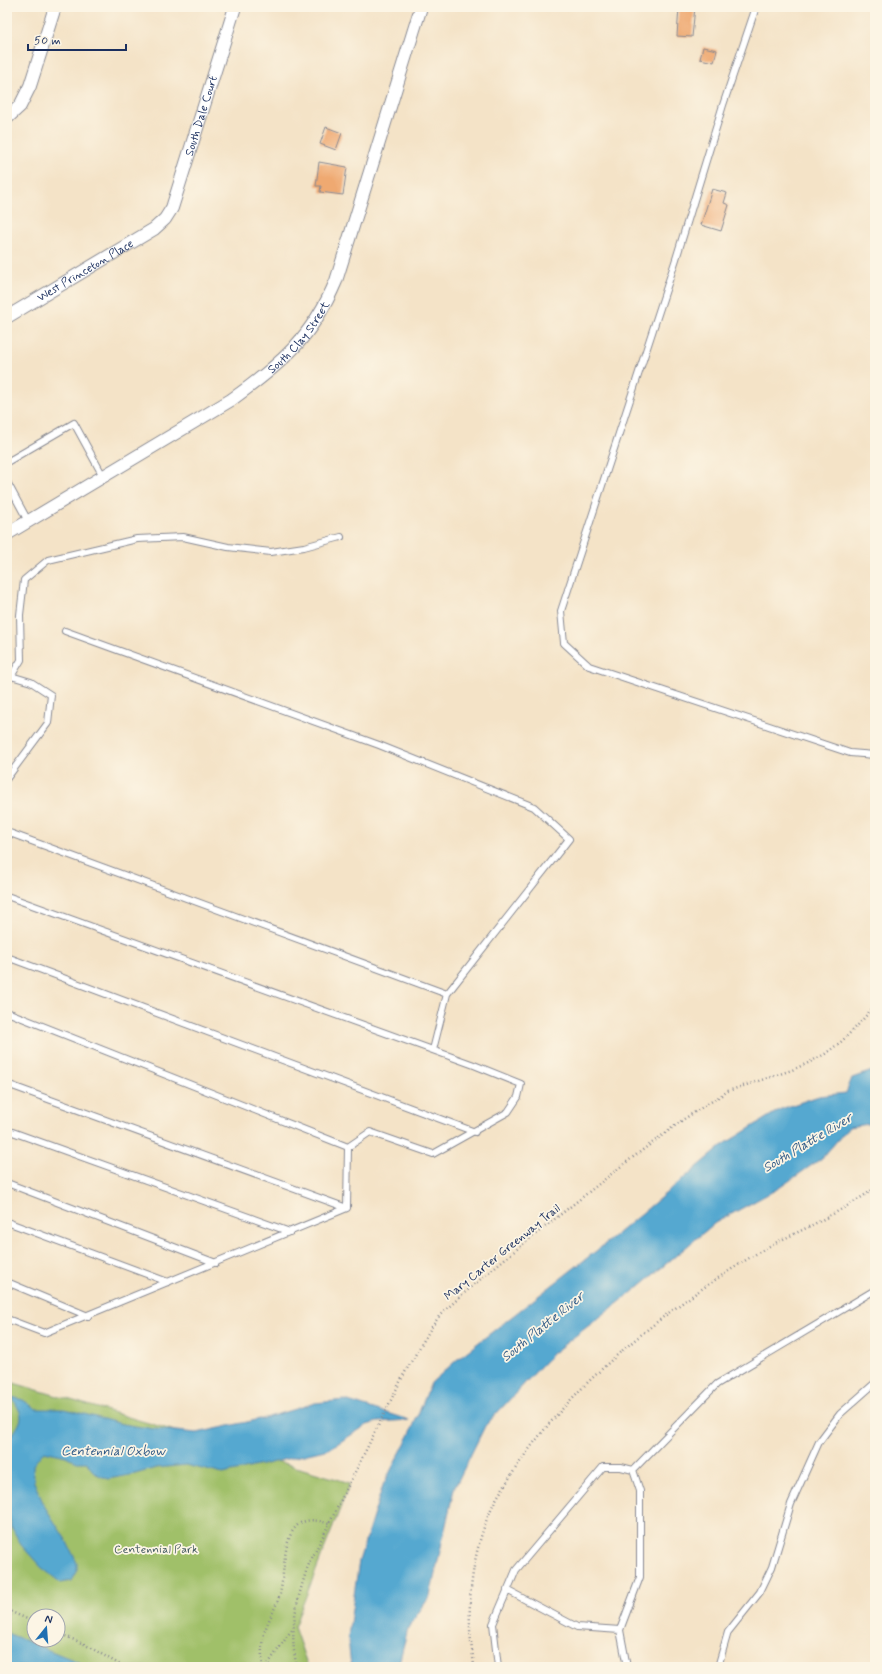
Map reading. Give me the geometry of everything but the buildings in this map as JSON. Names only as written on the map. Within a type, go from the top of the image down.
[{"type":"street","points":[[7,118],[20,106],[30,86],[55,7]]},
{"type":"street","name":"South Dale Court","points":[[162,222],[172,208],[235,7]]},
{"type":"street","name":"South Clay Street","points":[[7,534],[231,400],[290,354],[314,322],[330,294],[343,260],[421,7]]},
{"type":"street","name":"West Princeton Place","points":[[7,317],[154,229],[162,222]]},
{"type":"lane","points":[[756,7],[723,105],[676,259],[561,611],[564,643],[589,666],[850,753],[875,754]]},
{"type":"lane","points":[[7,462],[74,424],[103,476]]},
{"type":"lane","points":[[7,482],[28,521]]},
{"type":"lane","points":[[7,683],[21,660],[20,616],[24,580],[48,560],[137,539],[183,537],[228,547],[271,552],[304,547],[341,537]]},
{"type":"lane","points":[[65,631],[379,745],[534,807],[569,839],[447,994],[433,1050]]},
{"type":"lane","points":[[7,778],[48,723],[51,695],[31,682],[12,676]]},
{"type":"lane","points":[[7,832],[447,994]]},
{"type":"lane","points":[[7,896],[433,1050],[521,1084],[518,1097],[508,1112],[433,1154],[370,1132],[348,1147]]},
{"type":"lane","points":[[7,957],[474,1132]]},
{"type":"lane","points":[[7,1012],[348,1147]]},
{"type":"lane","points":[[7,1084],[347,1208]]},
{"type":"lane","points":[[7,1130],[290,1232]]},
{"type":"lane","points":[[347,1208],[348,1147]]},
{"type":"lane","points":[[7,1183],[216,1263]]},
{"type":"lane","points":[[7,1319],[44,1334],[347,1208]]},
{"type":"lane","points":[[7,1222],[168,1282]]},
{"type":"lane","points":[[7,1282],[88,1316]]},
{"type":"lane","points":[[633,1470],[717,1384],[875,1290]]},
{"type":"lane","points":[[718,1667],[728,1632],[760,1592],[772,1567],[791,1504],[819,1442],[840,1414],[875,1383]]},
{"type":"lane","points":[[498,1667],[493,1624],[516,1570],[603,1467],[621,1467],[633,1470]]},
{"type":"lane","points":[[627,1667],[620,1630],[640,1577],[640,1491],[633,1470]]},
{"type":"lane","points":[[507,1590],[577,1627],[620,1630]]},
{"type":"path","name":"Mary Carter Greenway Trail","points":[[297,1667],[293,1653],[297,1598],[308,1566],[374,1432],[416,1353],[440,1315],[502,1261],[624,1164],[700,1108],[719,1095],[733,1089],[792,1070],[819,1057],[842,1041],[875,1005]]},
{"type":"path","points":[[474,1667],[470,1626],[472,1590],[477,1555],[493,1505],[526,1453],[584,1387],[613,1359],[696,1292],[768,1247],[797,1233],[875,1188]]},
{"type":"path","points":[[264,1667],[261,1655],[262,1642],[266,1626],[274,1612],[280,1594],[288,1538],[295,1528],[302,1522],[319,1520],[329,1524]]},
{"type":"path","points":[[7,1610],[26,1618]]},
{"type":"path","points":[[264,1667],[294,1627]]},
{"type":"path","points":[[66,1636],[84,1644],[124,1667]]},
{"type":"green space","name":"Centennial Park","points":[[7,1381],[350,1483],[294,1627],[308,1667],[7,1667]]},
{"type":"water","name":"South Platte River","points":[[875,1070],[875,1123],[849,1127],[822,1158],[779,1188],[715,1223],[630,1294],[553,1353],[485,1426],[454,1489],[430,1596],[408,1628],[398,1667],[351,1667],[348,1637],[359,1561],[383,1485],[410,1434],[431,1383],[460,1357],[605,1244],[726,1143],[781,1109],[819,1096],[846,1093],[852,1078]]},
{"type":"water","name":"Centennial Oxbow","points":[[12,1397],[23,1400],[36,1409],[65,1409],[122,1424],[197,1433],[265,1418],[315,1403],[345,1400],[409,1420],[377,1422],[367,1425],[329,1449],[223,1474],[186,1465],[156,1468],[108,1479],[94,1473],[87,1462],[77,1462],[66,1456],[44,1451],[33,1465],[34,1482],[45,1507],[66,1540],[77,1563],[77,1570],[71,1581],[61,1583],[41,1567],[21,1545],[12,1528],[7,1508],[7,1438],[11,1437],[21,1417],[19,1409]]},
{"type":"water","points":[[7,1633],[26,1641],[26,1648],[44,1648],[89,1667],[7,1667]]}]
